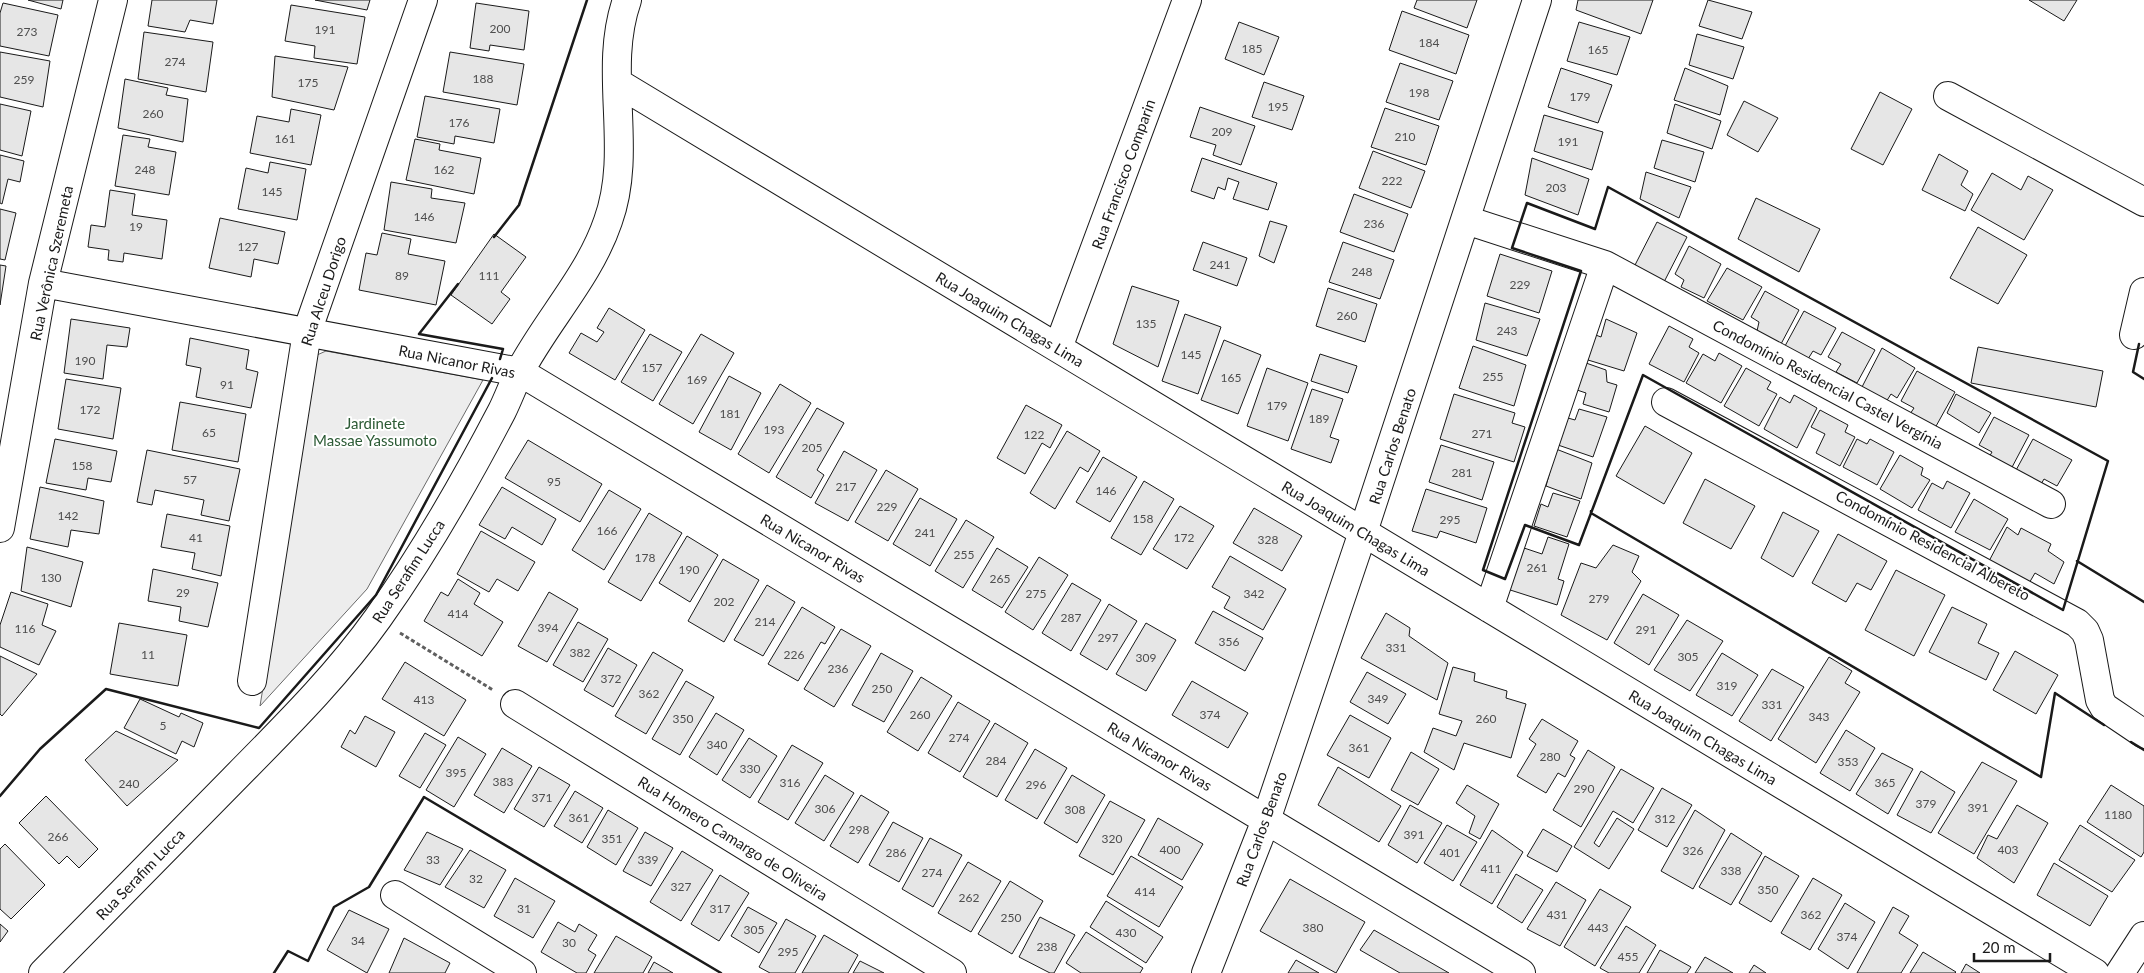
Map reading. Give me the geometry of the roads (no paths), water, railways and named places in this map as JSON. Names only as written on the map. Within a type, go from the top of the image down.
[{"type":"street","name":"Rua Verônica Szeremeta","points":[[0,528],[43,283],[113,0]]},
{"type":"street","name":"Rua Alceu Dorigo","points":[[252,681],[307,332],[423,0]]},
{"type":"street","name":"Rua Serafim Lucca","points":[[43,973],[320,690],[378,619],[427,545],[504,408],[520,372],[586,268],[609,220],[616,191],[619,165],[616,56],[618,32],[627,0]]},
{"type":"street","name":"Rua Francisco Comparin","points":[[1058,348],[1187,0]]},
{"type":"street","name":"Rua Carlos Benato","points":[[1206,973],[1266,820],[1364,532],[1537,0]]},
{"type":"street","name":"Rua Joaquim Chagas Lima","points":[[618,83],[2095,973]]},
{"type":"street","points":[[1948,96],[2144,202]]},
{"type":"street","name":"Condomínio Residencial Castel Vergínia","points":[[1466,220],[1605,265],[2051,504]]},
{"type":"street","points":[[1489,608],[1605,265]]},
{"type":"street","name":"Rua Nicanor Rivas","points":[[43,283],[520,372],[1521,973]]},
{"type":"street","points":[[2134,335],[2144,292]]},
{"type":"street","name":"Condomínio Residencial Albereto","points":[[1666,402],[2077,623],[2086,631],[2089,640],[2100,700],[2104,707],[2144,734]]},
{"type":"street","name":"Rua Homero Camargo de Oliveira","points":[[515,704],[952,973]]},
{"type":"street","points":[[395,894],[522,973]]},
{"type":"street","points":[[2120,973],[2144,936]]},
{"type":"park label","name":"Jardinete Massae Yassumoto","points":[[375,432]]}]
